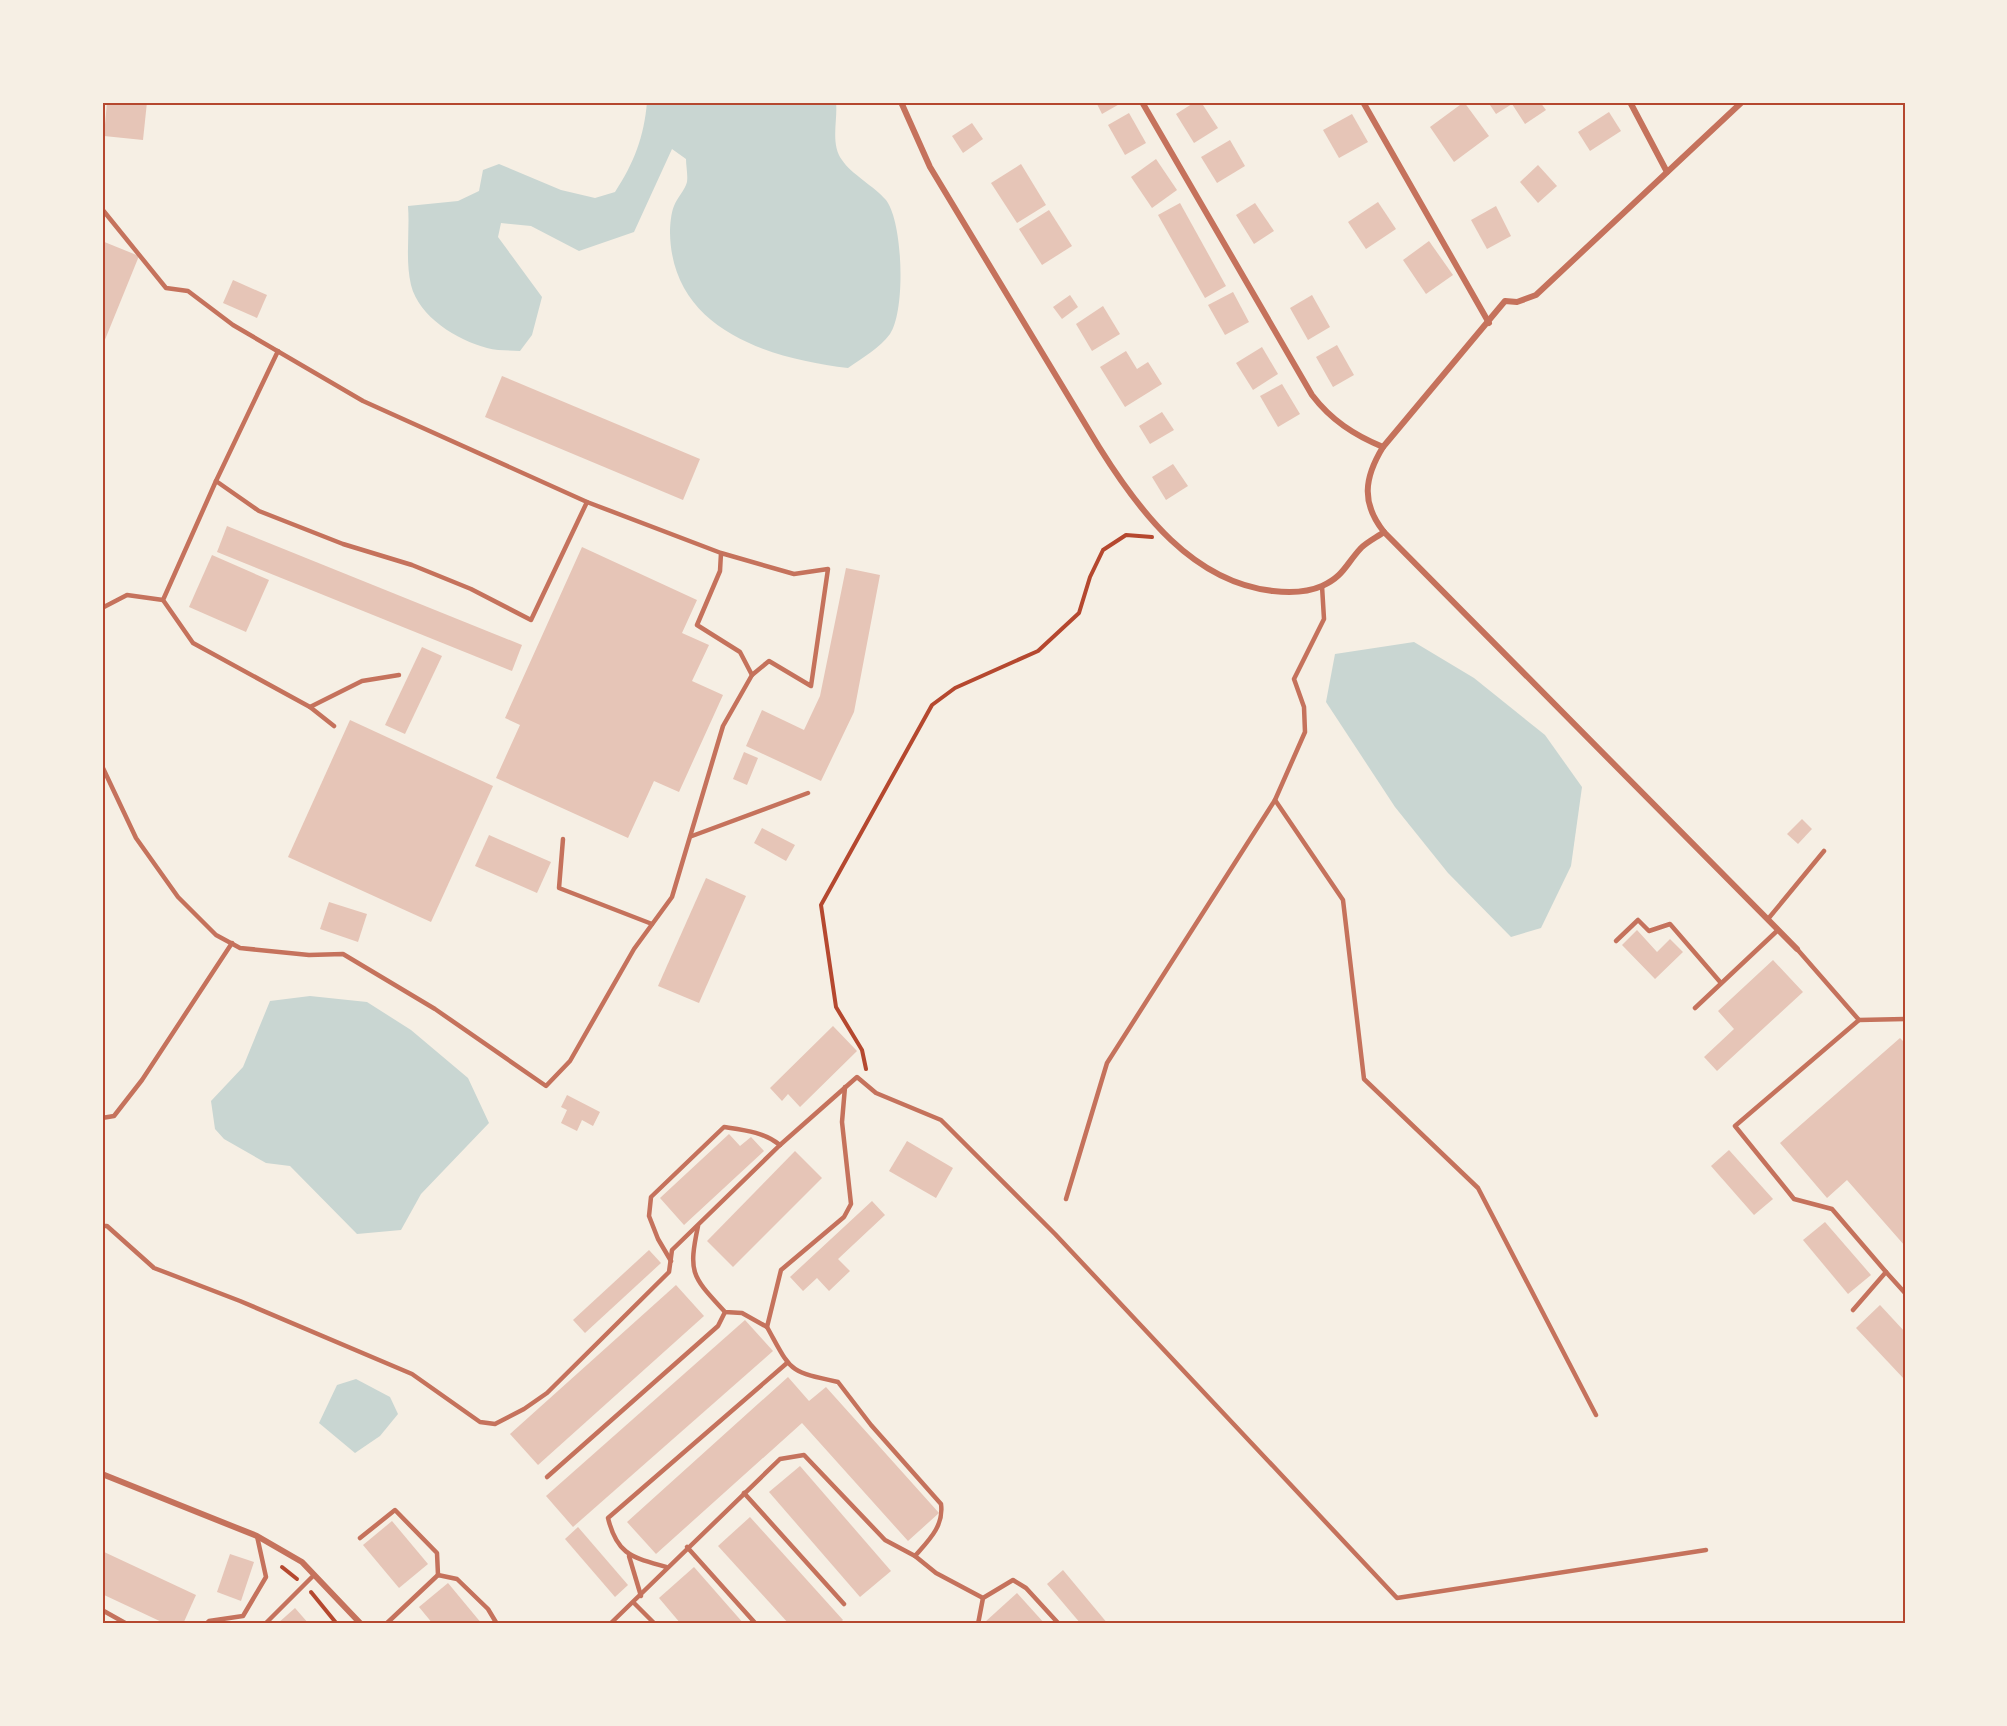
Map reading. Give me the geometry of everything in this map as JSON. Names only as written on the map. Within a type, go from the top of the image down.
[{"type":"street","points":[[901,102],[930,166],[1105,457],[1124,487],[1148,516],[1185,552],[1217,576],[1250,587],[1302,592],[1322,586],[1342,575],[1362,547],[1384,532]]},
{"type":"street","points":[[1142,102],[1312,395],[1323,410],[1348,430],[1383,447]]},
{"type":"street","points":[[1363,102],[1489,322]]},
{"type":"street","points":[[1630,102],[1667,172]]},
{"type":"street","points":[[1742,102],[1536,295],[1517,302],[1505,301],[1383,447],[1372,465],[1366,491],[1368,506],[1384,532],[1797,948]]},
{"type":"street","points":[[102,1474],[257,1536],[302,1562],[361,1624]]},
{"type":"lane","points":[[102,209],[166,288],[188,291],[233,325],[363,401],[587,502],[721,553],[794,574],[828,568],[811,686],[769,661],[752,675],[723,726],[672,897],[634,950],[570,1061],[546,1086],[435,1009],[343,954],[309,955],[240,948],[216,935],[178,897],[136,838],[102,766]]},
{"type":"lane","points":[[163,600],[278,351]]},
{"type":"lane","points":[[216,481],[259,511],[343,544],[412,565],[471,589],[531,620],[587,502]]},
{"type":"lane","points":[[721,553],[720,571],[697,625],[740,652],[752,675]]},
{"type":"lane","points":[[1066,1199],[1107,1063],[1275,800],[1305,732],[1304,707],[1293,679],[1324,619],[1322,586]]},
{"type":"lane","points":[[102,608],[127,596],[163,600],[193,643],[310,707],[334,726]]},
{"type":"lane","points":[[310,707],[362,681],[399,675]]},
{"type":"lane","points":[[692,836],[808,793]]},
{"type":"lane","points":[[1275,800],[1342,900],[1364,1079],[1478,1188],[1596,1414]]},
{"type":"lane","points":[[563,839],[559,888],[652,924]]},
{"type":"lane","points":[[1768,919],[1824,851]]},
{"type":"lane","points":[[1616,941],[1638,920],[1649,931],[1670,924],[1721,983]]},
{"type":"lane","points":[[1695,1008],[1778,930]]},
{"type":"lane","points":[[102,1118],[114,1116],[142,1080],[232,943]]},
{"type":"lane","points":[[1797,948],[1859,1020]]},
{"type":"lane","points":[[1905,1019],[1859,1020],[1735,1126],[1794,1199],[1832,1209],[1905,1293]]},
{"type":"lane","points":[[102,1226],[107,1226],[154,1268],[240,1301],[412,1374],[480,1422],[495,1424],[524,1409],[547,1393],[669,1272],[672,1250],[780,1145],[857,1077],[876,1094],[940,1120],[1055,1234],[1397,1598],[1706,1550]]},
{"type":"lane","points":[[767,1327],[781,1270],[844,1217],[850,1204],[842,1122],[845,1087]]},
{"type":"lane","points":[[671,1261],[658,1239],[649,1216],[651,1197],[666,1180],[724,1128],[750,1131],[772,1139],[780,1145]]},
{"type":"lane","points":[[698,1225],[692,1268],[698,1282],[725,1312],[742,1313],[767,1327],[787,1363],[798,1374],[838,1382],[871,1425],[940,1504],[942,1515],[934,1535],[915,1556]]},
{"type":"lane","points":[[1853,1310],[1886,1272]]},
{"type":"lane","points":[[547,1477],[718,1326],[725,1312]]},
{"type":"lane","points":[[641,1596],[629,1556],[613,1539],[608,1518],[787,1363]]},
{"type":"lane","points":[[610,1624],[641,1596],[666,1567],[780,1459],[804,1455],[885,1540],[915,1556],[936,1573],[982,1598]]},
{"type":"lane","points":[[744,1493],[844,1604]]},
{"type":"lane","points":[[360,1538],[395,1510],[437,1553],[438,1575],[386,1624]]},
{"type":"lane","points":[[207,1624],[209,1621],[243,1616],[266,1577],[257,1536]]},
{"type":"lane","points":[[687,1547],[756,1624]]},
{"type":"lane","points":[[629,1556],[666,1567]]},
{"type":"lane","points":[[265,1624],[314,1575]]},
{"type":"lane","points":[[438,1575],[457,1579],[488,1609],[496,1624]]},
{"type":"lane","points":[[982,1598],[1013,1580],[1026,1588],[1059,1624]]},
{"type":"lane","points":[[978,1624],[982,1598]]},
{"type":"lane","points":[[634,1603],[655,1624]]},
{"type":"lane","points":[[102,1610],[128,1624]]},
{"type":"path","points":[[857,1077],[867,1072],[862,1050],[837,1007],[821,905],[932,705],[955,688],[1038,651],[1079,613],[1090,577],[1103,550],[1126,535],[1153,537]]},
{"type":"path","points":[[260,1550],[304,1585],[337,1624]]},
{"type":"shaded area","points":[[647,102],[836,102],[835,139],[838,154],[851,170],[886,200],[892,211],[896,227],[900,266],[899,306],[890,334],[881,344],[848,368],[787,356],[757,346],[730,333],[706,316],[687,294],[675,266],[670,233],[671,219],[674,206],[686,185],[687,176],[686,159],[672,149],[634,232],[579,251],[531,226],[501,223],[498,237],[542,297],[532,335],[520,351],[495,350],[475,344],[452,333],[431,317],[415,297],[411,285],[408,265],[408,206],[458,201],[479,191],[483,170],[499,164],[561,190],[595,198],[615,192],[628,171],[637,149]]},
{"type":"shaded area","points":[[1414,642],[1474,678],[1545,735],[1582,787],[1571,866],[1541,928],[1511,937],[1448,873],[1395,807],[1326,702],[1335,654]]},
{"type":"shaded area","points":[[310,996],[367,1002],[411,1030],[468,1078],[489,1123],[421,1194],[401,1230],[357,1234],[290,1166],[266,1163],[224,1139],[215,1129],[211,1101],[243,1067],[270,1001]]},
{"type":"shaded area","points":[[356,1379],[390,1397],[398,1414],[380,1436],[355,1453],[319,1423],[337,1385]]},
{"type":"building","points":[[107,102],[147,102],[143,140],[104,136]]},
{"type":"building","points":[[1096,102],[1123,102],[1102,114]]},
{"type":"building","points":[[1195,102],[1201,102],[1218,128],[1194,143],[1176,114]]},
{"type":"building","points":[[1464,102],[1489,136],[1454,162],[1430,127]]},
{"type":"building","points":[[1488,102],[1540,102],[1546,110],[1525,124],[1512,104],[1496,114]]},
{"type":"building","points":[[1609,112],[1621,131],[1590,151],[1578,132]]},
{"type":"building","points":[[1129,113],[1146,143],[1125,155],[1108,125]]},
{"type":"building","points":[[1352,114],[1368,142],[1339,158],[1323,130]]},
{"type":"building","points":[[972,123],[983,139],[963,153],[952,136]]},
{"type":"building","points":[[1230,140],[1245,166],[1217,183],[1201,157]]},
{"type":"building","points":[[1156,159],[1177,190],[1152,208],[1131,177]]},
{"type":"building","points":[[1021,164],[1046,205],[1017,223],[991,183]]},
{"type":"building","points":[[1538,165],[1557,186],[1538,203],[1520,182]]},
{"type":"building","points":[[1378,202],[1396,229],[1366,249],[1348,222]]},
{"type":"building","points":[[1180,203],[1226,286],[1205,298],[1158,215]]},
{"type":"building","points":[[1255,203],[1274,231],[1254,244],[1236,215]]},
{"type":"building","points":[[1496,206],[1511,236],[1487,249],[1471,220]]},
{"type":"building","points":[[1049,210],[1072,246],[1042,265],[1019,229]]},
{"type":"building","points":[[102,241],[139,256],[102,347]]},
{"type":"building","points":[[1429,241],[1453,275],[1426,294],[1403,260]]},
{"type":"building","points":[[233,280],[267,295],[257,318],[223,303]]},
{"type":"building","points":[[1233,292],[1249,322],[1225,335],[1208,305]]},
{"type":"building","points":[[1070,295],[1078,307],[1062,319],[1053,307]]},
{"type":"building","points":[[1312,295],[1330,327],[1308,340],[1290,308]]},
{"type":"building","points":[[1103,306],[1120,334],[1092,351],[1076,324]]},
{"type":"building","points":[[1337,345],[1354,375],[1333,387],[1316,357]]},
{"type":"building","points":[[1262,347],[1278,374],[1253,390],[1236,363]]},
{"type":"building","points":[[1126,351],[1137,369],[1148,362],[1162,384],[1125,407],[1100,367]]},
{"type":"building","points":[[502,376],[700,459],[683,500],[485,417]]},
{"type":"building","points":[[1282,384],[1300,414],[1278,427],[1260,396]]},
{"type":"building","points":[[1162,412],[1174,430],[1150,444],[1139,426]]},
{"type":"building","points":[[1173,464],[1188,486],[1166,500],[1152,477]]},
{"type":"building","points":[[227,526],[522,645],[512,671],[217,552]]},
{"type":"building","points":[[582,547],[697,600],[682,633],[709,645],[692,681],[723,695],[679,792],[654,781],[628,838],[496,778],[520,725],[505,718]]},
{"type":"building","points":[[212,555],[269,580],[246,632],[189,607]]},
{"type":"building","points":[[846,568],[880,575],[854,712],[821,781],[746,746],[762,710],[804,730],[820,696]]},
{"type":"building","points":[[422,647],[442,656],[405,734],[385,725]]},
{"type":"building","points":[[350,720],[493,786],[431,922],[288,857]]},
{"type":"building","points":[[744,752],[758,758],[747,785],[733,779]]},
{"type":"building","points":[[1802,819],[1812,829],[1798,844],[1787,834]]},
{"type":"building","points":[[762,828],[795,845],[786,861],[754,843]]},
{"type":"building","points":[[489,835],[551,862],[537,893],[475,866]]},
{"type":"building","points":[[706,878],[746,896],[699,1003],[658,986]]},
{"type":"building","points":[[329,902],[367,914],[358,942],[320,929]]},
{"type":"building","points":[[1637,930],[1657,952],[1670,939],[1683,952],[1655,979],[1622,945]]},
{"type":"building","points":[[1773,960],[1803,992],[1717,1071],[1704,1057],[1734,1029],[1718,1011]]},
{"type":"building","points":[[833,1026],[857,1051],[800,1107],[788,1094],[782,1101],[770,1088]]},
{"type":"building","points":[[1900,1038],[1905,1043],[1905,1246],[1847,1180],[1827,1198],[1780,1143]]},
{"type":"building","points":[[567,1095],[600,1112],[593,1126],[582,1120],[577,1131],[561,1123],[567,1110],[561,1107]]},
{"type":"building","points":[[729,1134],[740,1146],[751,1137],[764,1151],[684,1225],[660,1198]]},
{"type":"building","points":[[907,1141],[953,1168],[936,1198],[889,1171]]},
{"type":"building","points":[[1729,1150],[1773,1199],[1754,1215],[1711,1166]]},
{"type":"building","points":[[795,1151],[822,1178],[733,1267],[707,1241]]},
{"type":"building","points":[[872,1201],[885,1215],[838,1259],[850,1271],[829,1291],[817,1278],[803,1291],[790,1277]]},
{"type":"building","points":[[1825,1222],[1871,1275],[1848,1294],[1803,1240]]},
{"type":"building","points":[[649,1250],[661,1263],[585,1333],[573,1320]]},
{"type":"building","points":[[676,1285],[704,1316],[538,1465],[510,1434]]},
{"type":"building","points":[[1880,1305],[1905,1332],[1905,1380],[1856,1328]]},
{"type":"building","points":[[745,1320],[773,1351],[573,1527],[546,1496]]},
{"type":"building","points":[[788,1377],[809,1401],[826,1387],[939,1513],[908,1541],[802,1423],[656,1554],[627,1522]]},
{"type":"building","points":[[800,1466],[891,1571],[860,1597],[769,1492]]},
{"type":"building","points":[[750,1517],[843,1620],[839,1624],[789,1624],[718,1546]]},
{"type":"building","points":[[392,1521],[428,1564],[399,1588],[363,1545]]},
{"type":"building","points":[[578,1527],[628,1585],[615,1597],[565,1539]]},
{"type":"building","points":[[102,1551],[196,1595],[183,1624],[166,1624],[102,1594]]},
{"type":"building","points":[[230,1554],[254,1562],[241,1601],[217,1592]]},
{"type":"building","points":[[694,1567],[744,1624],[681,1624],[659,1598]]},
{"type":"building","points":[[1063,1570],[1108,1624],[1081,1624],[1047,1584]]},
{"type":"building","points":[[448,1583],[482,1624],[433,1624],[419,1607]]},
{"type":"building","points":[[1017,1593],[1045,1624],[986,1624],[985,1622]]},
{"type":"building","points":[[295,1608],[309,1624],[277,1624]]}]
